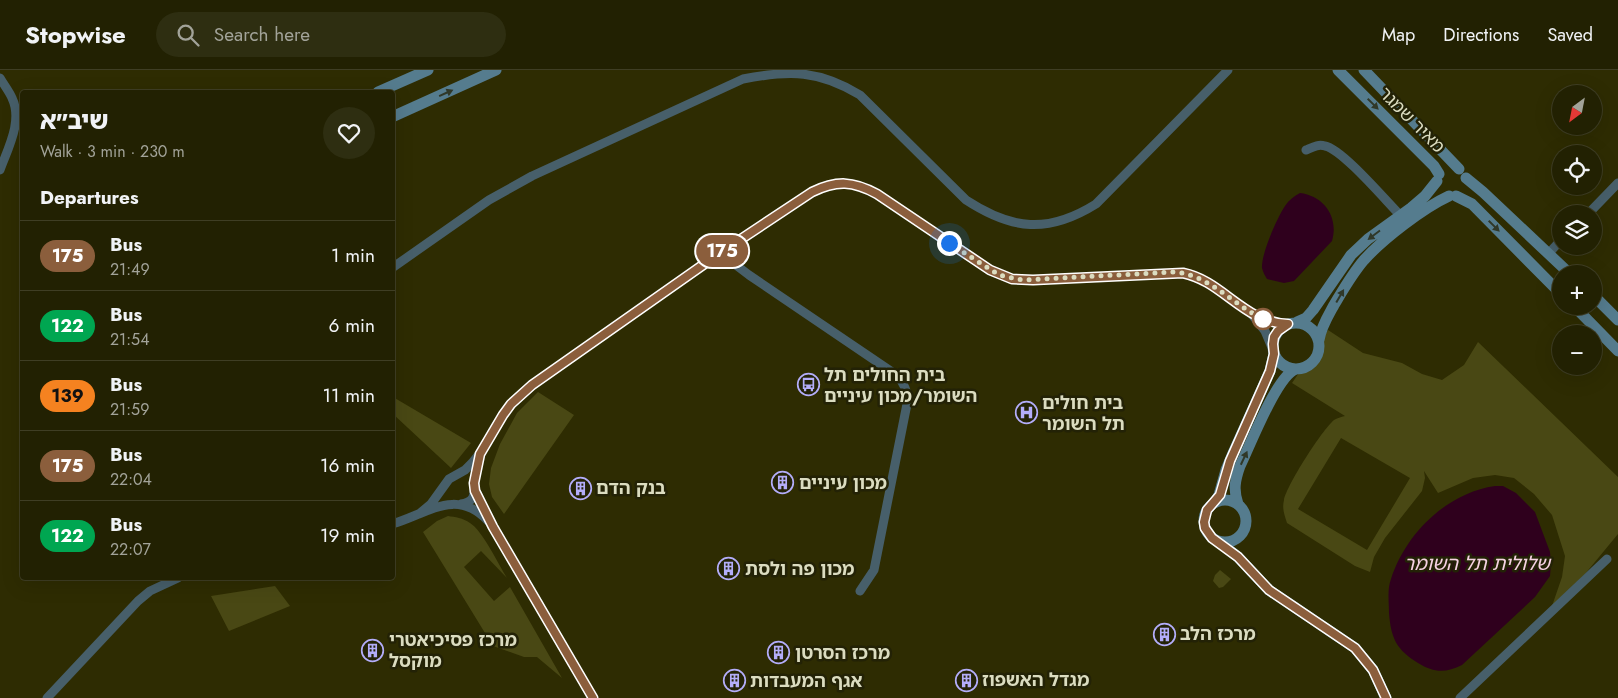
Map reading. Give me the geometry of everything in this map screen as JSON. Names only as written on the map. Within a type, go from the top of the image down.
[{"type":"street","points":[[383,90],[428,70]]},
{"type":"street","points":[[395,116],[496,70]]},
{"type":"street","points":[[395,266],[489,200],[532,176],[743,79],[762,73],[784,70],[806,71],[824,76],[860,95],[966,200],[985,212],[1004,221],[1026,225],[1061,222],[1079,215],[1096,204],[1228,70]]},
{"type":"street","name":"מאיר שמגר","points":[[1338,70],[1434,166],[1438,177]]},
{"type":"street","name":"מאיר שמגר","points":[[1364,70],[1459,168]]},
{"type":"street","points":[[0,78],[13,100],[16,112],[16,127],[0,170]]},
{"type":"street","points":[[1306,150],[1318,145],[1326,146],[1336,151],[1400,215]]},
{"type":"street","points":[[1386,698],[1373,670],[1355,648],[1269,590],[1248,568],[1208,533],[1204,522],[1207,510],[1220,495],[1230,461],[1270,371],[1274,352],[1274,337],[1278,331],[1306,318],[1352,255],[1368,239],[1425,196],[1442,170],[1450,167],[1459,168],[1466,178],[1561,265]]},
{"type":"street","points":[[1438,177],[1440,190],[1472,204],[1552,285]]},
{"type":"street","points":[[1248,568],[1244,560],[1242,547],[1247,519],[1246,513],[1238,504],[1234,489],[1240,466],[1276,389],[1291,371],[1304,368],[1316,360],[1319,353],[1320,333],[1325,321],[1364,260],[1389,237],[1428,208],[1464,191],[1467,183],[1466,178]]},
{"type":"street","points":[[419,514],[431,504],[449,479],[465,470],[480,454],[511,404],[532,385],[720,253],[824,186],[849,183],[864,187],[999,275],[1012,279],[1033,280],[1191,274],[1203,280],[1249,312],[1267,321],[1310,326],[1315,331],[1319,340]]},
{"type":"street","points":[[1597,205],[1618,183]]},
{"type":"street","points":[[1549,253],[1552,250]]},
{"type":"street","points":[[720,253],[749,275],[898,376],[904,383],[908,399],[874,570],[860,591]]},
{"type":"street","points":[[1602,304],[1618,320]]},
{"type":"street","points":[[1249,312],[1265,332],[1274,352],[1283,365],[1296,369]]},
{"type":"street","points":[[1583,315],[1618,350]]},
{"type":"street","points":[[395,523],[437,506],[469,502],[472,499],[475,487],[480,454]]},
{"type":"street","points":[[454,476],[465,475],[475,487],[493,527],[593,698]]},
{"type":"street","points":[[446,485],[446,494],[451,502],[477,511],[493,527]]},
{"type":"street","points":[[1215,502],[1227,500],[1238,504]]},
{"type":"street","points":[[1218,541],[1232,541],[1243,533]]},
{"type":"street","points":[[1460,698],[1607,559]]},
{"type":"street","points":[[47,698],[138,601],[150,591],[174,580]]},
{"type":"shaded area","points":[[1328,330],[1363,353],[1402,363],[1422,374],[1442,380],[1464,365],[1478,342],[1618,477],[1618,534],[1585,574],[1552,606],[1562,577],[1565,556],[1552,515],[1534,494],[1514,478],[1495,475],[1473,478],[1438,493],[1424,471],[1425,478],[1422,491],[1385,538],[1374,557],[1370,572],[1355,566],[1287,523],[1283,503],[1291,483],[1329,426],[1335,419],[1345,416],[1292,383]],"holes":[[[1341,438],[1410,478],[1367,550],[1298,509]]]},
{"type":"shaded area","points":[[538,392],[574,415],[504,514],[492,497],[489,484],[491,468],[500,444],[517,413]]},
{"type":"shaded area","points":[[395,398],[471,443],[451,468],[395,416]]},
{"type":"shaded area","points":[[448,516],[467,521],[480,533],[507,578],[481,551],[464,567],[494,601],[510,587],[562,678],[537,657],[524,657],[493,646],[423,532],[437,521]]},
{"type":"shaded area","points":[[1220,570],[1231,579],[1223,587],[1219,588],[1213,581],[1215,575]]},
{"type":"shaded area","points":[[275,586],[290,606],[229,631],[211,596]]},
{"type":"water","points":[[1300,193],[1316,198],[1328,209],[1334,232],[1332,241],[1294,281],[1284,283],[1267,279],[1262,268],[1262,262],[1270,236],[1285,206]]},
{"type":"water","name":"שלולית תל השומר","points":[[1503,486],[1516,493],[1535,512],[1550,552],[1550,576],[1535,597],[1462,665],[1445,671],[1429,669],[1411,658],[1396,643],[1391,630],[1389,613],[1391,579],[1407,546],[1431,518],[1445,506],[1461,497],[1477,490]]},
{"type":"bus line","name":"175","points":[[593,698],[493,527],[475,491],[474,483],[480,454],[511,404],[532,385],[720,253],[812,192],[824,186],[849,183],[864,187],[877,194],[978,263],[999,275],[1012,279],[1033,280],[1174,272],[1191,274],[1203,280],[1249,312],[1267,321],[1288,324],[1282,327],[1274,337],[1273,363],[1226,470],[1220,495],[1207,510],[1204,522],[1205,528],[1212,538],[1238,557],[1269,590],[1355,648],[1373,670],[1386,698]]},
{"type":"place","name":"בית החולים תל השומר/מכון עיניים","points":[[808,385]]},
{"type":"place","name":"בית חולים תל השומר","points":[[1026,413]]},
{"type":"place","name":"מכון עיניים","points":[[783,483]]},
{"type":"place","name":"בנק הדם","points":[[580,488]]},
{"type":"place","name":"מכון פה ולסת","points":[[729,569]]},
{"type":"place","name":"מרכז הלב","points":[[1164,634]]},
{"type":"place","name":"מרכז פסיכיאטרי מוקסל","points":[[373,650]]},
{"type":"place","name":"מרכז הסרטן","points":[[779,653]]},
{"type":"place","name":"מגדל האשפוז","points":[[966,680]]},
{"type":"place","name":"אגף המעבדות","points":[[734,681]]},
{"type":"route","points":[[949,243],[990,270],[1012,279],[1033,280],[1174,272],[1191,274],[1203,280],[1249,312],[1267,321],[1263,319]]}]
